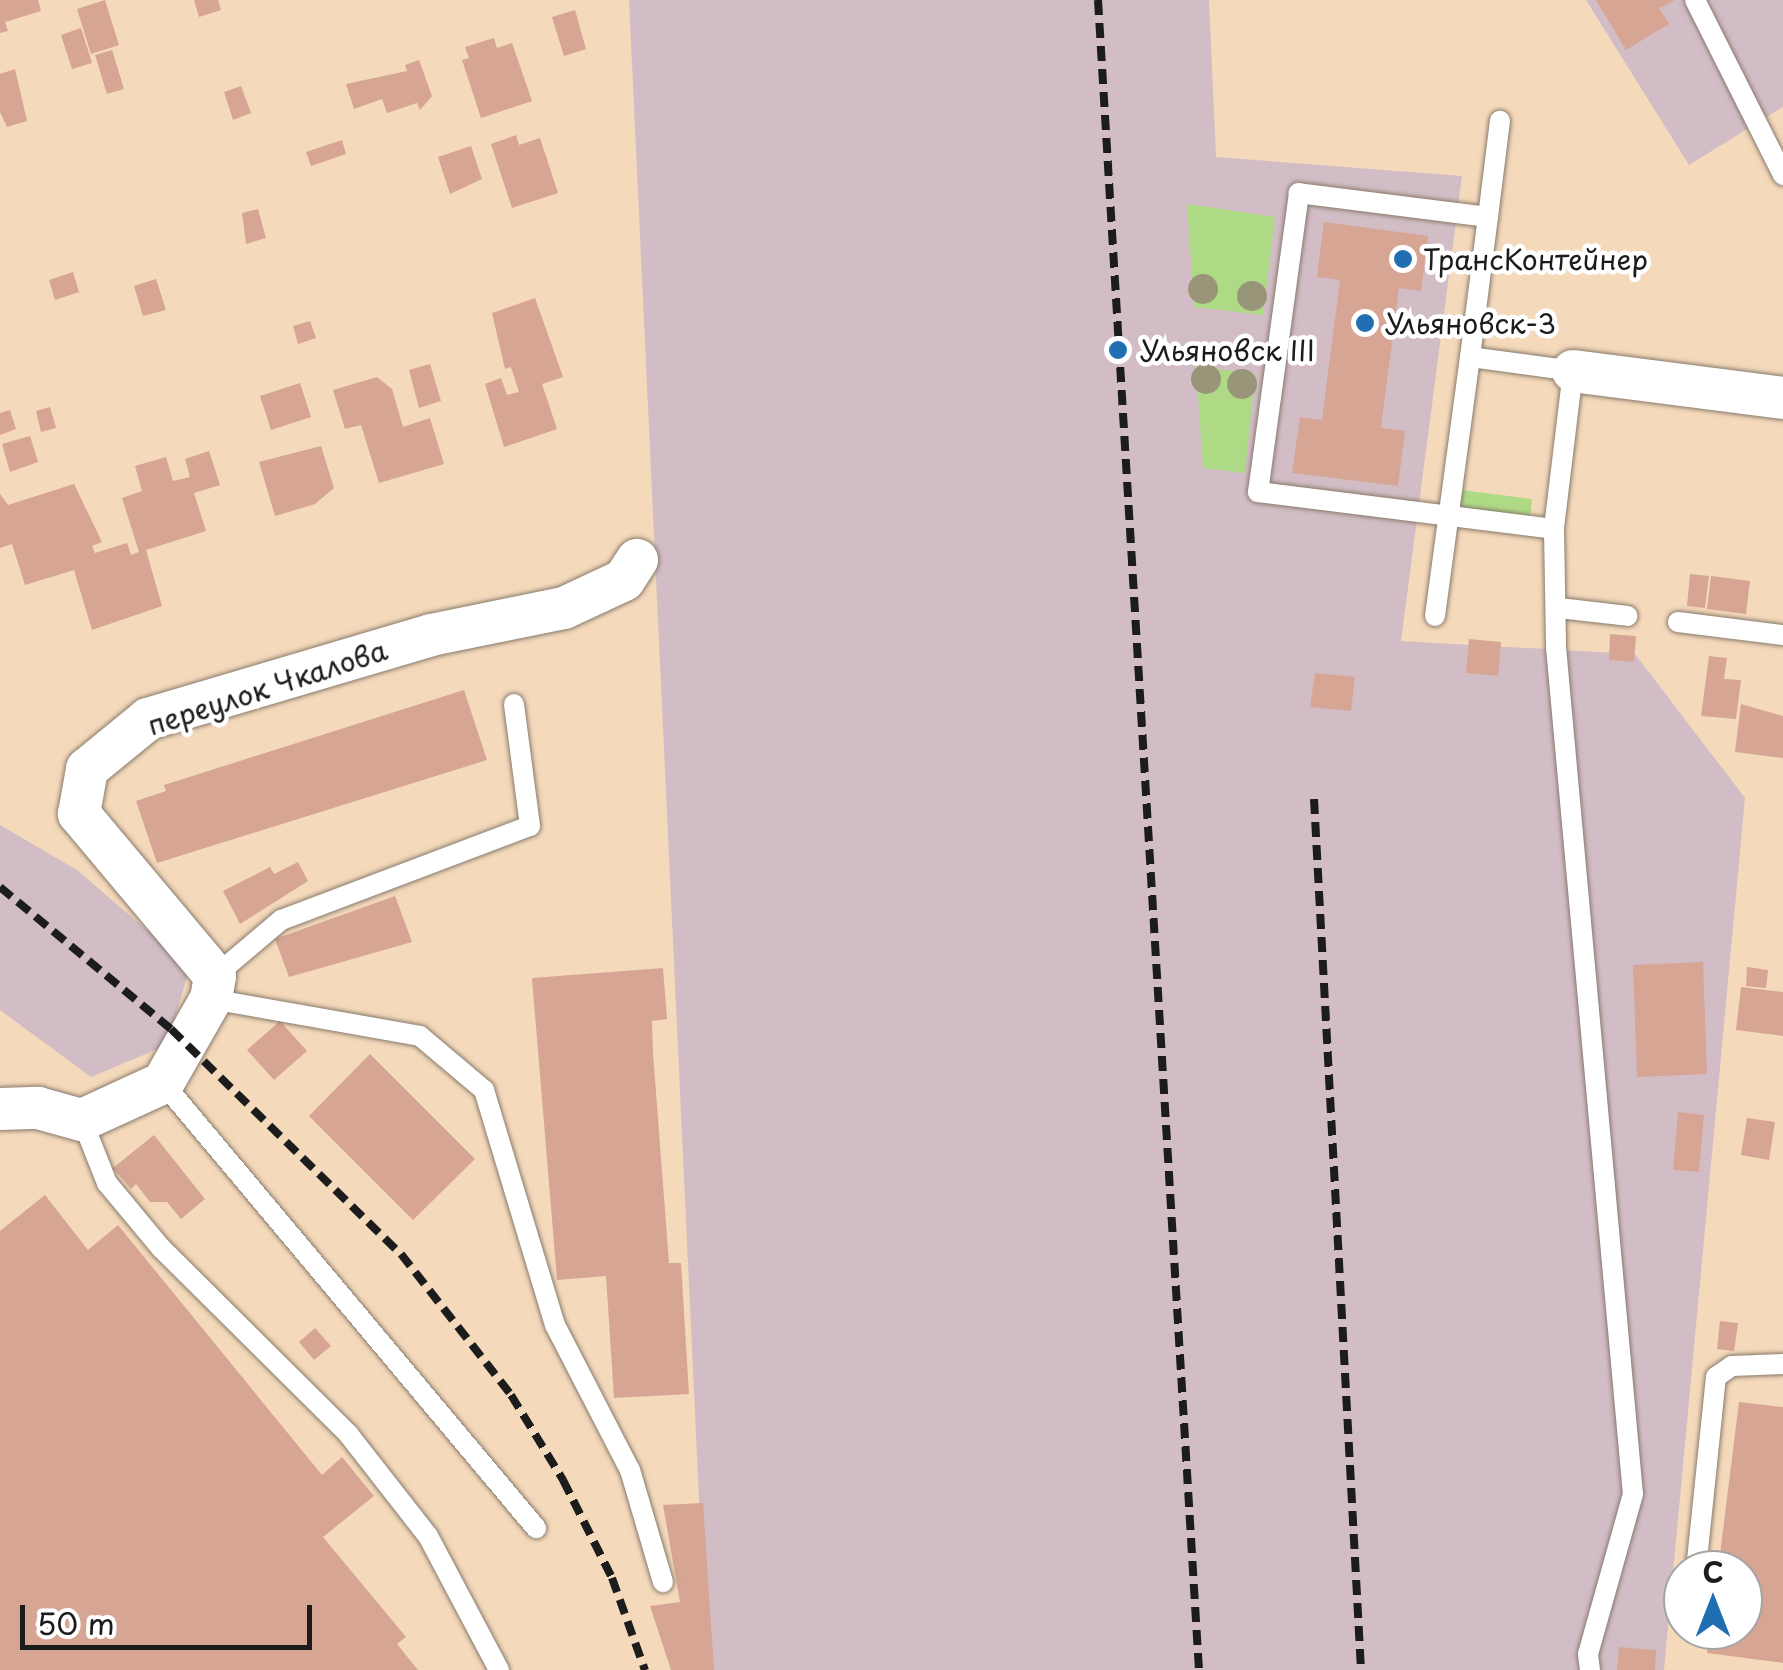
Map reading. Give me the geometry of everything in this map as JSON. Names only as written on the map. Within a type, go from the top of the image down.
[{"type":"street","points":[[1573,371],[1783,398]]},
{"type":"street","name":"переулок Чкалова","points":[[213,988],[79,814],[87,769],[148,720],[447,631],[564,608],[624,580],[637,560]]},
{"type":"street","points":[[0,1109],[38,1108],[82,1120],[163,1083],[213,988]]},
{"type":"lane","points":[[1696,0],[1783,175]]},
{"type":"lane","points":[[1435,616],[1500,121]]},
{"type":"lane","points":[[1488,216],[1299,193],[1258,492],[1554,529]]},
{"type":"lane","points":[[1470,357],[1573,371],[1554,529],[1559,608],[1556,647],[1633,1494],[1588,1654],[1590,1670]]},
{"type":"lane","points":[[1559,608],[1628,616]]},
{"type":"lane","points":[[1678,622],[1783,636]]},
{"type":"lane","points":[[213,988],[281,920],[530,826],[514,704]]},
{"type":"lane","points":[[213,988],[420,1036],[484,1090],[555,1324],[630,1470],[662,1582]]},
{"type":"lane","points":[[163,1083],[536,1528]]},
{"type":"lane","points":[[82,1120],[107,1183],[161,1248],[348,1434],[428,1536],[499,1670]]},
{"type":"lane","points":[[1698,1550],[1716,1376],[1732,1366],[1783,1364]]},
{"type":"shaded area","points":[[629,0],[1209,0],[1216,157],[1462,176],[1401,641],[1635,654],[1745,798],[1675,1550],[1663,1550],[1664,1670],[707,1670]]},
{"type":"shaded area","points":[[1586,0],[1783,0],[1783,107],[1689,165]]},
{"type":"shaded area","points":[[0,825],[77,870],[190,967],[167,1045],[91,1077],[0,1010]]},
{"type":"green space","points":[[1187,204],[1275,217],[1263,315],[1194,307]]},
{"type":"green space","points":[[1196,366],[1255,374],[1245,473],[1203,468]]},
{"type":"green space","points":[[1462,490],[1532,499],[1530,519],[1459,510]]},
{"type":"building","points":[[0,0],[38,0],[41,11],[5,22],[8,31],[0,33]]},
{"type":"building","points":[[105,0],[119,45],[91,54],[77,9]]},
{"type":"building","points":[[194,0],[218,0],[221,10],[199,17]]},
{"type":"building","points":[[1596,0],[1675,0],[1659,8],[1669,24],[1626,50]]},
{"type":"building","points":[[575,10],[586,49],[564,56],[552,17]]},
{"type":"building","points":[[81,28],[92,63],[72,69],[61,35]]},
{"type":"building","points":[[494,38],[497,48],[512,43],[532,101],[481,118],[462,60],[469,58],[465,47]]},
{"type":"building","points":[[112,50],[124,89],[107,94],[95,55]]},
{"type":"building","points":[[419,60],[432,96],[420,110],[417,103],[387,113],[382,99],[354,109],[346,84],[407,71],[405,65]]},
{"type":"building","points":[[15,69],[27,121],[7,127],[0,112],[0,74]]},
{"type":"building","points":[[241,86],[251,113],[233,120],[224,92]]},
{"type":"building","points":[[516,135],[519,145],[540,138],[558,193],[512,208],[491,144]]},
{"type":"building","points":[[342,140],[346,154],[311,166],[306,152]]},
{"type":"building","points":[[471,146],[482,179],[450,194],[438,157]]},
{"type":"building","points":[[258,209],[266,238],[246,244],[242,213]]},
{"type":"building","name":"Ульяновск-3","points":[[1324,222],[1428,236],[1421,291],[1399,288],[1381,428],[1405,431],[1398,486],[1292,473],[1300,417],[1322,420],[1340,280],[1317,277]]},
{"type":"building","points":[[73,272],[79,292],[55,300],[49,280]]},
{"type":"building","points":[[156,279],[166,310],[143,316],[134,286]]},
{"type":"building","points":[[535,298],[563,377],[542,384],[557,429],[504,447],[485,384],[501,378],[507,395],[519,392],[511,367],[505,369],[492,313]]},
{"type":"building","points":[[310,321],[316,338],[298,344],[293,326]]},
{"type":"building","points":[[430,364],[441,401],[419,408],[409,370]]},
{"type":"building","points":[[377,377],[392,389],[403,427],[430,418],[444,464],[379,483],[361,425],[345,429],[333,390]]},
{"type":"building","points":[[300,383],[311,417],[271,430],[260,396]]},
{"type":"building","points":[[50,407],[56,428],[41,432],[36,411]]},
{"type":"building","points":[[10,410],[16,429],[0,435],[0,413]]},
{"type":"building","points":[[30,436],[38,462],[10,472],[2,444]]},
{"type":"building","points":[[321,446],[334,488],[315,504],[275,516],[259,462]]},
{"type":"building","points":[[209,451],[220,485],[194,493],[206,531],[146,550],[162,606],[92,630],[74,570],[25,585],[12,544],[0,548],[0,494],[8,505],[74,484],[102,542],[92,546],[95,553],[127,543],[131,555],[139,552],[122,498],[142,491],[135,466],[166,457],[173,481],[190,477],[185,459]]},
{"type":"building","points":[[1690,574],[1709,576],[1705,608],[1687,606]]},
{"type":"building","points":[[1711,576],[1750,581],[1746,614],[1707,609]]},
{"type":"building","points":[[1610,634],[1636,636],[1634,662],[1609,660]]},
{"type":"building","points":[[1469,639],[1501,642],[1498,676],[1466,673]]},
{"type":"building","points":[[1709,656],[1727,658],[1724,679],[1741,680],[1736,719],[1701,716]]},
{"type":"building","points":[[1315,673],[1355,677],[1351,711],[1310,707]]},
{"type":"building","points":[[464,690],[487,760],[157,863],[136,801],[166,791],[164,785]]},
{"type":"building","points":[[1741,704],[1783,716],[1783,758],[1735,752]]},
{"type":"building","points":[[298,862],[308,881],[240,924],[223,891],[270,867],[274,874]]},
{"type":"building","points":[[395,896],[412,942],[289,977],[275,939]]},
{"type":"building","points":[[1703,962],[1707,1074],[1637,1077],[1633,965]]},
{"type":"building","points":[[1747,967],[1768,970],[1766,988],[1746,986]]},
{"type":"building","points":[[663,968],[667,1019],[652,1021],[653,1053],[669,1263],[681,1263],[689,1394],[614,1398],[606,1276],[557,1280],[532,978]]},
{"type":"building","points":[[1741,987],[1783,992],[1783,1036],[1736,1030]]},
{"type":"building","points":[[280,1021],[307,1051],[274,1080],[247,1050]]},
{"type":"building","points":[[370,1054],[475,1159],[413,1220],[309,1116]]},
{"type":"building","points":[[1678,1112],[1704,1115],[1699,1172],[1673,1170]]},
{"type":"building","points":[[1747,1118],[1775,1122],[1769,1160],[1741,1155]]},
{"type":"building","points":[[154,1135],[205,1199],[181,1219],[167,1202],[150,1202],[136,1184],[131,1189],[113,1168]]},
{"type":"building","points":[[45,1195],[88,1250],[118,1225],[322,1475],[342,1457],[374,1496],[323,1537],[406,1637],[397,1644],[418,1670],[0,1670],[0,1231]]},
{"type":"building","points":[[1720,1321],[1738,1323],[1734,1351],[1717,1349]]},
{"type":"building","points":[[315,1328],[331,1346],[314,1360],[299,1342]]},
{"type":"building","points":[[1739,1402],[1783,1407],[1783,1663],[1707,1653],[1763,1650],[1763,1550],[1720,1550]]},
{"type":"building","points":[[703,1503],[714,1670],[671,1670],[650,1606],[680,1602],[663,1505]]},
{"type":"building","points":[[1619,1647],[1656,1650],[1655,1670],[1617,1670]]},
{"type":"railway","points":[[1098,0],[1199,1670]]},
{"type":"railway","points":[[1314,799],[1361,1670]]},
{"type":"railway","points":[[0,887],[171,1029],[401,1254],[511,1395],[563,1480],[612,1578],[645,1670]]},
{"type":"place","name":"ТрансКонтейнер","points":[[1403,259]]},
{"type":"place","name":"Ульяновск-3","points":[[1365,323]]},
{"type":"place","name":"Ульяновск III","points":[[1118,350]]}]
